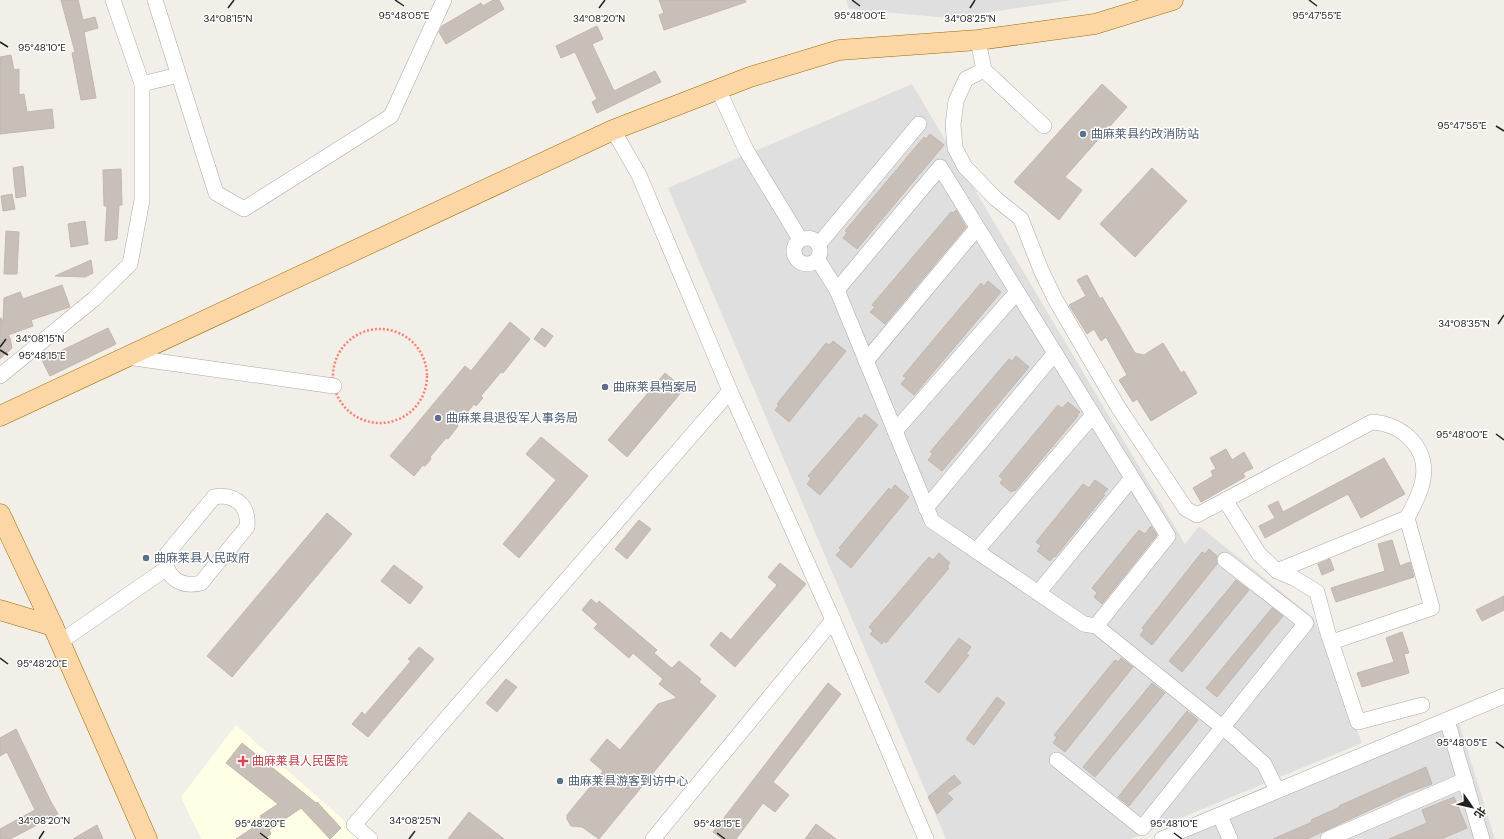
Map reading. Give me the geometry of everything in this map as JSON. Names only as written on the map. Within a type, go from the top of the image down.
[{"type":"main road","points":[[0,416],[613,130],[750,77],[839,50],[978,40],[1095,24],[1173,0]]},
{"type":"main road","points":[[0,514],[56,634],[147,839]]},
{"type":"main road","points":[[0,610],[56,634]]},
{"type":"street","points":[[0,376],[94,298],[130,264],[142,200],[142,84],[113,0]]},
{"type":"street","points":[[154,0],[216,193],[244,209],[391,116],[444,0]]},
{"type":"street","points":[[978,40],[984,70],[1044,126]]},
{"type":"street","points":[[984,70],[966,79],[958,96],[954,113],[953,130],[955,148],[966,167],[996,200],[1021,219],[1041,270],[1055,299],[1118,407],[1186,510],[1197,515],[1372,422],[1380,422],[1396,427],[1409,437],[1415,444],[1422,459],[1424,477],[1414,505],[1407,518],[1277,570]]},
{"type":"street","points":[[142,84],[178,75]]},
{"type":"street","points":[[718,89],[746,150],[800,240]]},
{"type":"street","points":[[819,244],[919,124]]},
{"type":"street","points":[[613,130],[639,175],[730,392],[833,620],[926,839]]},
{"type":"street","points":[[837,290],[940,168],[1168,536],[1096,626]]},
{"type":"street","points":[[866,361],[977,228]]},
{"type":"street","points":[[807,237],[812,238],[819,244],[821,250],[818,260],[808,265],[798,261],[794,252],[795,246],[800,240],[807,237]]},
{"type":"street","points":[[818,260],[837,290],[932,521],[1084,624],[1096,626],[1223,728],[1264,764],[1277,790]]},
{"type":"street","points":[[895,431],[1017,292]]},
{"type":"street","points":[[926,508],[1055,353]]},
{"type":"street","points":[[127,357],[334,386]]},
{"type":"street","points":[[370,839],[354,825],[730,392]]},
{"type":"street","points":[[976,551],[1093,415]]},
{"type":"street","points":[[1038,593],[1132,478]]},
{"type":"street","points":[[220,496],[234,498],[244,507],[248,520],[247,527],[201,583],[187,585],[180,582],[174,578],[167,568],[165,562],[166,555],[214,497],[220,496]]},
{"type":"street","points":[[1225,500],[1259,554],[1277,570],[1317,592],[1327,630],[1358,722],[1422,705]]},
{"type":"street","points":[[1332,642],[1432,608],[1407,518]]},
{"type":"street","points":[[1057,760],[1142,828],[1306,623],[1225,560]]},
{"type":"street","points":[[56,634],[167,568]]},
{"type":"street","points":[[653,839],[833,620]]},
{"type":"street","points":[[1162,839],[1504,696]]},
{"type":"street","points":[[1447,720],[1482,839]]},
{"type":"street","points":[[1328,839],[1464,780]]},
{"type":"street","points":[[1220,816],[1230,839]]},
{"type":"path","points":[[374,329],[394,331],[411,341],[418,348],[426,366],[425,385],[418,403],[403,416],[389,422],[375,423],[356,417],[342,404],[334,386],[334,366],[342,349],[356,335],[374,329]]},
{"type":"shaded area","points":[[846,0],[1072,0],[949,18],[849,9]]},
{"type":"shaded area","points":[[912,84],[1185,544],[1199,526],[1313,617],[1362,743],[1130,839],[946,839],[668,188]]},
{"type":"shaded area","points":[[1459,723],[1495,839],[1181,839]]},
{"type":"shaded area","name":"曲麻莱县人民医院","points":[[236,725],[365,839],[201,839],[181,797]]},
{"type":"building","points":[[61,0],[78,0],[83,20],[95,17],[98,28],[84,32],[96,98],[81,100],[72,53],[75,52]]},
{"type":"building","points":[[493,0],[499,0],[504,9],[446,44],[439,32],[442,26],[481,3],[483,6]]},
{"type":"building","points":[[659,0],[745,0],[746,2],[664,30],[659,15],[664,13]]},
{"type":"building","points":[[597,26],[603,39],[592,44],[614,91],[655,71],[661,82],[597,113],[592,102],[597,99],[575,52],[561,58],[556,46]]},
{"type":"building","points":[[11,55],[14,70],[19,69],[19,95],[24,94],[27,112],[52,109],[54,128],[0,134],[0,57]]},
{"type":"building","points":[[1102,84],[1127,107],[1065,177],[1082,190],[1059,220],[1014,182]]},
{"type":"building","points":[[930,134],[944,145],[857,249],[843,238],[847,233],[845,231],[924,137],[926,139]]},
{"type":"building","points":[[23,166],[26,196],[16,198],[13,168]]},
{"type":"building","points":[[1152,168],[1187,201],[1135,257],[1100,224]]},
{"type":"building","points":[[121,169],[122,205],[119,205],[117,239],[105,241],[107,206],[104,206],[103,170]]},
{"type":"building","points":[[12,194],[15,209],[3,211],[1,196]]},
{"type":"building","points":[[956,210],[966,227],[885,324],[870,312],[875,307],[872,305],[951,212],[953,213]]},
{"type":"building","points":[[85,221],[88,244],[71,247],[68,224]]},
{"type":"building","points":[[6,231],[19,232],[17,274],[4,274]]},
{"type":"building","points":[[91,260],[93,273],[85,277],[55,276]]},
{"type":"building","points":[[1087,275],[1100,299],[1102,297],[1135,353],[1144,355],[1163,343],[1181,373],[1184,371],[1197,393],[1151,421],[1137,399],[1133,402],[1119,380],[1127,375],[1106,337],[1101,341],[1094,329],[1087,334],[1069,305],[1086,296],[1077,280]]},
{"type":"building","points":[[988,281],[1001,292],[914,395],[901,384],[906,378],[903,376],[981,283],[984,286]]},
{"type":"building","points":[[62,285],[70,307],[31,320],[33,326],[8,335],[12,348],[0,359],[0,318],[3,322],[4,298],[20,292],[23,299]]},
{"type":"building","points":[[510,322],[530,339],[503,373],[501,372],[481,396],[483,398],[476,406],[474,404],[448,439],[446,438],[430,457],[431,459],[425,466],[423,465],[414,476],[390,456],[465,366],[471,371]]},
{"type":"building","points":[[108,328],[116,344],[50,376],[42,360]]},
{"type":"building","points":[[542,328],[553,336],[545,347],[534,339]]},
{"type":"building","points":[[833,341],[846,351],[789,422],[775,410],[779,405],[777,404],[826,343],[829,345]]},
{"type":"building","points":[[1016,356],[1029,367],[942,471],[928,460],[933,454],[930,452],[1009,359],[1012,361]]},
{"type":"building","points":[[665,373],[684,389],[627,457],[608,440]]},
{"type":"building","points":[[1068,402],[1080,412],[1077,415],[1078,416],[1015,491],[1014,490],[1011,492],[1000,483],[1003,479],[999,476],[1058,405],[1062,408]]},
{"type":"building","points":[[865,414],[878,425],[820,495],[807,484],[811,479],[808,476],[859,417],[861,419]]},
{"type":"building","points":[[541,437],[588,476],[519,558],[503,544],[556,480],[526,454]]},
{"type":"building","points":[[1226,449],[1232,460],[1244,452],[1253,468],[1243,473],[1245,477],[1201,502],[1193,488],[1213,476],[1211,471],[1216,469],[1210,458]]},
{"type":"building","points":[[1384,458],[1405,494],[1361,518],[1348,494],[1265,538],[1259,526],[1275,518],[1268,506],[1278,501],[1283,512]]},
{"type":"building","points":[[1095,480],[1108,489],[1103,494],[1105,495],[1055,557],[1054,556],[1050,561],[1037,551],[1041,546],[1036,542],[1083,484],[1089,488]]},
{"type":"building","points":[[895,485],[909,497],[851,568],[836,555],[841,550],[839,548],[889,488],[891,490]]},
{"type":"building","points":[[327,513],[352,534],[232,677],[207,656]]},
{"type":"building","points":[[639,520],[651,529],[627,559],[615,549]]},
{"type":"building","points":[[1151,526],[1157,535],[1102,604],[1094,597],[1097,593],[1092,588],[1139,530],[1145,534]]},
{"type":"building","points":[[1392,540],[1400,566],[1410,562],[1414,577],[1336,602],[1331,588],[1385,571],[1378,544]]},
{"type":"building","points":[[1209,549],[1217,556],[1217,564],[1152,645],[1140,635],[1144,630],[1142,628],[1202,552],[1205,554]]},
{"type":"building","points":[[939,553],[950,563],[947,567],[949,568],[886,643],[884,641],[882,644],[870,634],[873,631],[869,627],[929,557],[933,560]]},
{"type":"building","points":[[1330,559],[1334,570],[1322,575],[1318,564]]},
{"type":"building","points":[[780,563],[806,584],[735,667],[710,645],[721,632],[731,640],[777,585],[768,577]]},
{"type":"building","points":[[394,565],[423,587],[410,604],[381,581]]},
{"type":"building","points":[[1236,580],[1249,590],[1182,672],[1169,661]]},
{"type":"building","points":[[1504,596],[1504,610],[1482,621],[1476,610]]},
{"type":"building","points":[[591,599],[597,604],[599,601],[657,650],[654,653],[669,666],[672,668],[679,661],[701,679],[699,682],[716,696],[599,839],[582,827],[571,826],[567,819],[567,815],[603,771],[590,760],[607,739],[620,750],[658,704],[677,698],[659,684],[663,679],[633,653],[629,658],[594,628],[598,624],[582,610]]},
{"type":"building","points":[[1272,608],[1283,616],[1217,697],[1206,688]]},
{"type":"building","points":[[1402,632],[1409,653],[1404,654],[1409,673],[1362,687],[1357,673],[1394,662],[1386,638]]},
{"type":"building","points":[[959,638],[971,647],[966,654],[969,655],[939,693],[925,682]]},
{"type":"building","points":[[419,647],[434,659],[368,737],[352,724],[362,712],[365,715],[411,661],[408,659]]},
{"type":"building","points":[[1121,658],[1133,667],[1065,752],[1053,743],[1057,737],[1054,735],[1115,660],[1118,662]]},
{"type":"building","points":[[506,679],[517,687],[497,712],[486,703]]},
{"type":"building","points":[[828,683],[841,694],[773,782],[789,795],[775,812],[763,803],[736,839],[722,839],[713,832]]},
{"type":"building","points":[[1152,683],[1165,693],[1095,777],[1083,767]]},
{"type":"building","points":[[997,697],[1005,703],[974,745],[966,739]]},
{"type":"building","points":[[1187,711],[1198,720],[1129,806],[1118,797]]},
{"type":"building","points":[[16,729],[58,814],[10,839],[0,839],[0,829],[35,810],[7,752],[0,756],[0,738]]},
{"type":"building","points":[[242,743],[316,803],[317,802],[341,828],[330,839],[301,808],[269,830],[271,834],[264,839],[236,839],[263,821],[260,816],[278,804],[226,763]]},
{"type":"building","points":[[1426,767],[1432,784],[1409,792],[1307,839],[1273,839],[1312,822],[1311,820],[1340,807],[1339,806]]},
{"type":"building","points":[[954,775],[961,783],[947,793],[953,799],[937,814],[928,797]]},
{"type":"building","points":[[1454,797],[1467,828],[1441,839],[1389,839],[1427,823],[1422,810]]},
{"type":"building","points":[[469,812],[504,839],[448,839]]},
{"type":"building","points":[[816,824],[836,839],[805,839]]},
{"type":"building","points":[[97,825],[103,839],[73,839]]},
{"type":"place","name":"曲麻莱县约改消防站","points":[[1083,134]]},
{"type":"place","name":"曲麻莱县档案局","points":[[605,387]]},
{"type":"place","name":"曲麻莱县退役军人事务局","points":[[438,418]]},
{"type":"place","name":"曲麻莱县人民政府","points":[[146,558]]},
{"type":"place","name":"曲麻莱县人民医院","points":[[243,761]]},
{"type":"place","name":"曲麻莱县游客到访中心","points":[[560,781]]}]
